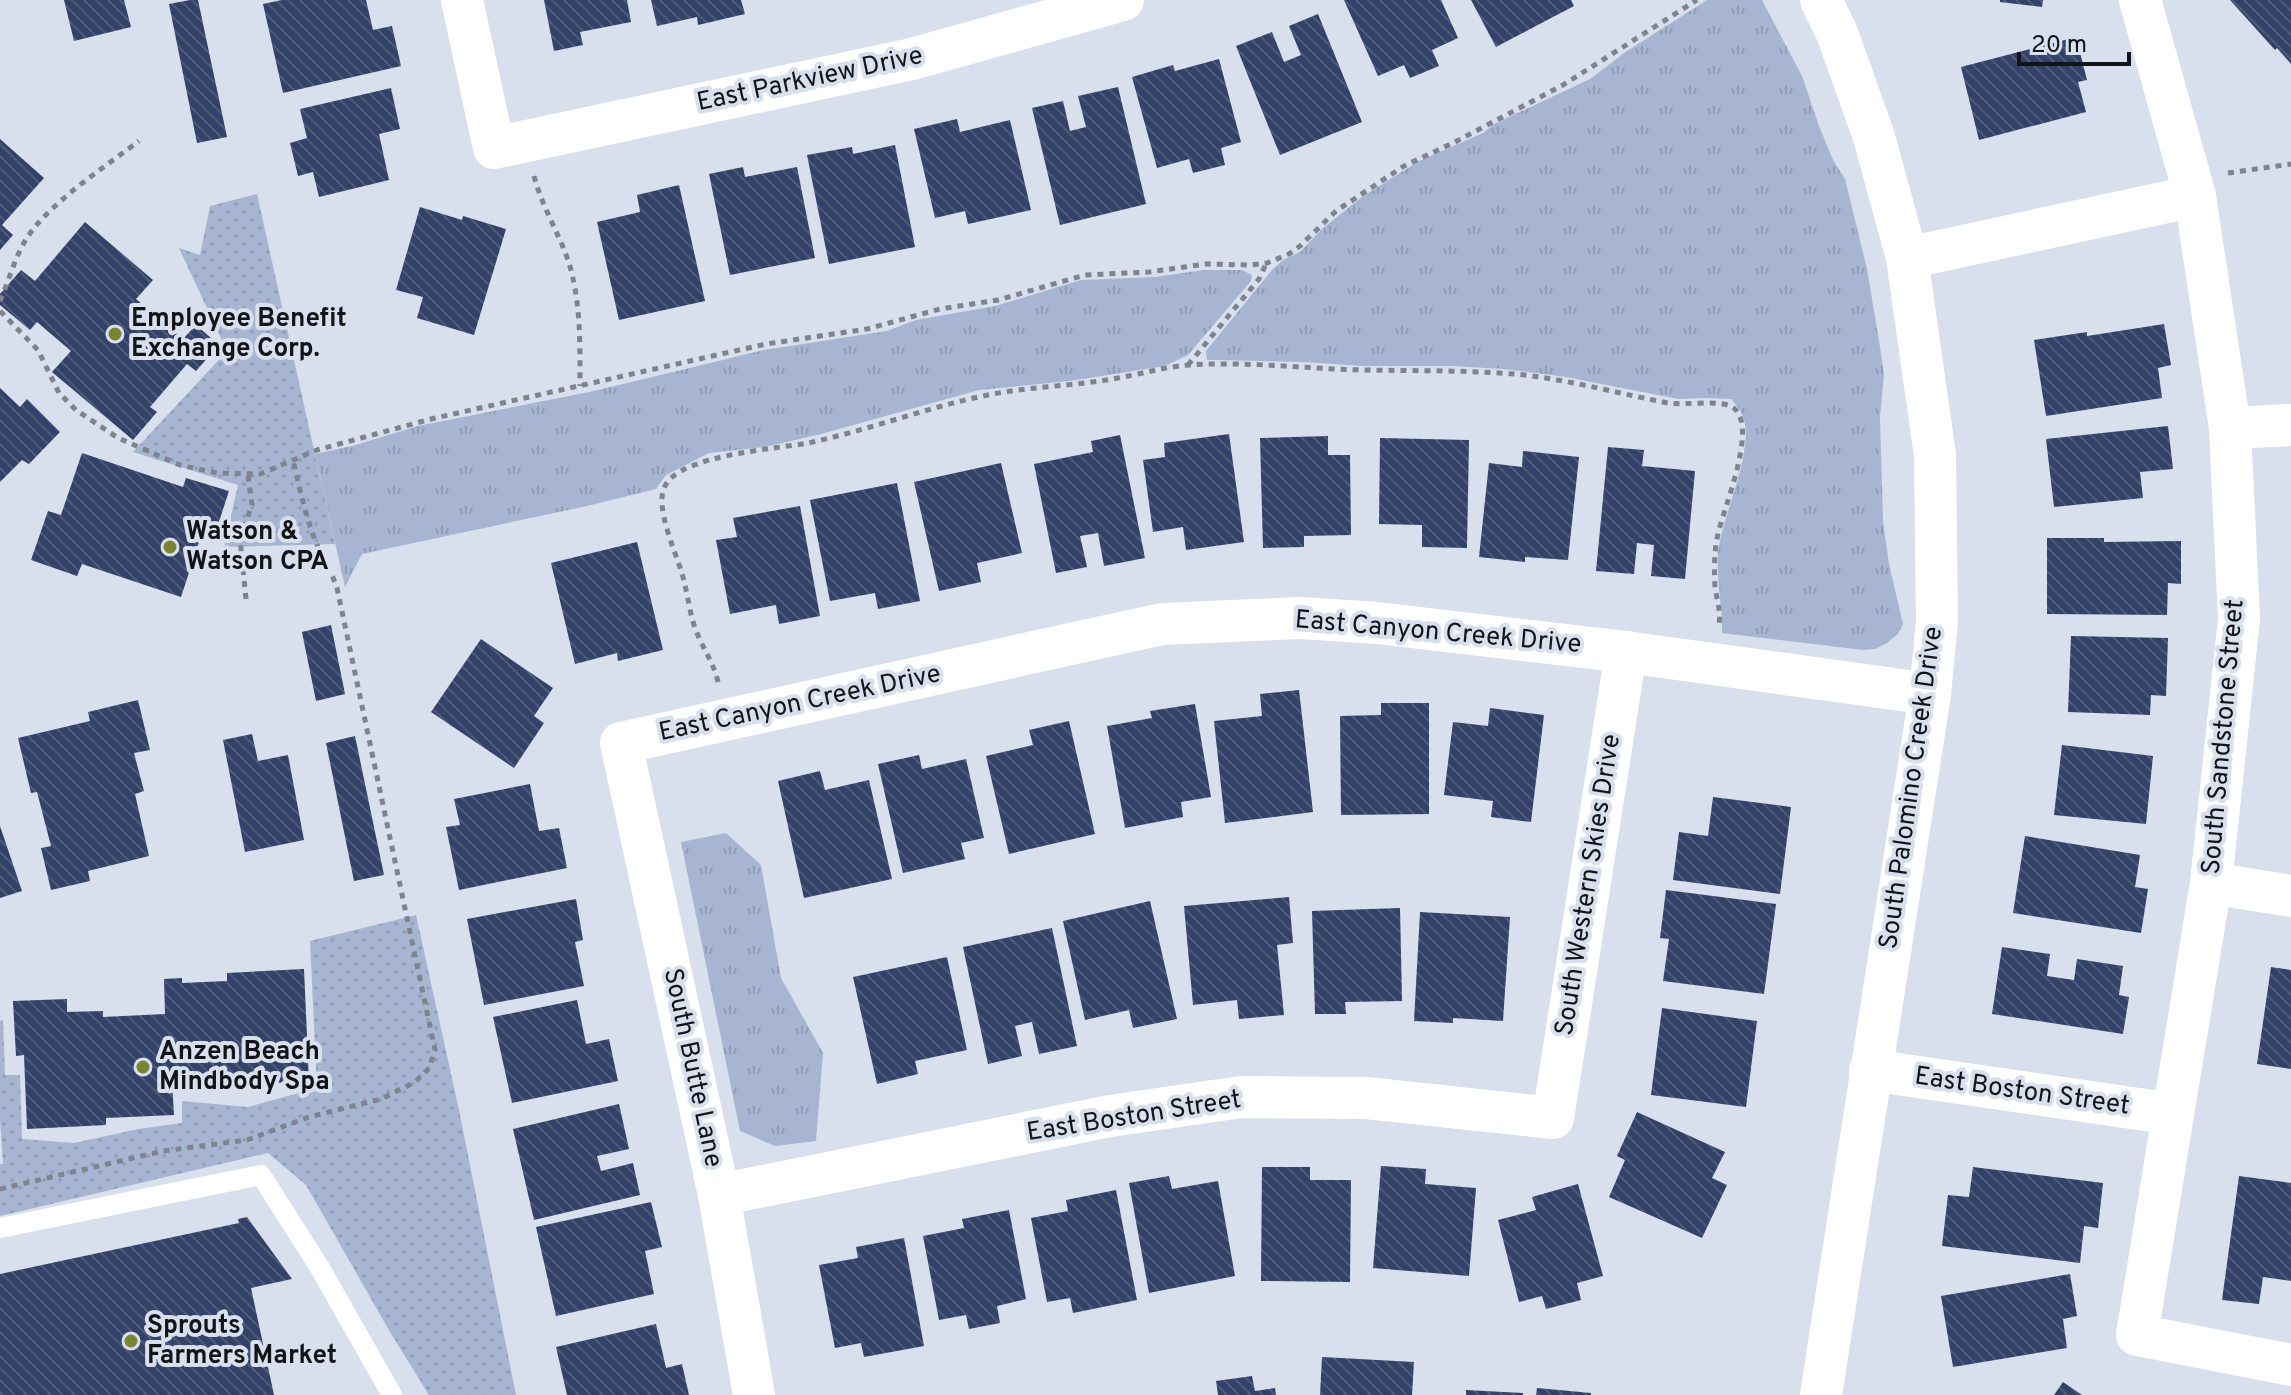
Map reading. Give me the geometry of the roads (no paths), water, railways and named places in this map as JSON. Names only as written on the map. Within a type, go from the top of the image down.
[{"type":"street","name":"East Parkview Drive","points":[[462,0],[494,148],[912,59],[1123,0]]},
{"type":"street","name":"South Palomino Creek Drive","points":[[1821,0],[1837,33],[1874,137],[1907,258],[1935,455],[1937,621],[1930,694],[1821,1395]]},
{"type":"street","name":"South Sandstone Street","points":[[2140,0],[2211,184],[2230,428],[2239,619],[2211,883],[2137,1335],[2291,1365]]},
{"type":"street","points":[[1907,258],[2211,184]]},
{"type":"street","points":[[2230,428],[2291,425]]},
{"type":"street","name":"East Canyon Creek Drive","points":[[621,743],[1162,624],[1300,618],[1377,623],[1626,652],[1930,694]]},
{"type":"street","name":"South Western Skies Drive","points":[[1553,1118],[1626,652]]},
{"type":"street","name":"South Butte Lane","points":[[621,743],[719,1195],[754,1395]]},
{"type":"street","points":[[2211,883],[2291,896]]},
{"type":"street","name":"East Boston Street","points":[[1870,1070],[2173,1114]]},
{"type":"street","name":"East Boston Street","points":[[719,1195],[1110,1116],[1241,1097],[1366,1098],[1553,1118]]},
{"type":"lane","points":[[0,1228],[261,1175],[320,1268],[392,1395]]},
{"type":"place","name":"Employee Benefit Exchange Corp.","points":[[115,334]]},
{"type":"place","name":"Watson & Watson CPA","points":[[170,547]]},
{"type":"place","name":"Anzen Beach Mindbody Spa","points":[[143,1067]]},
{"type":"place","name":"Sprouts Farmers Market","points":[[131,1341]]}]
